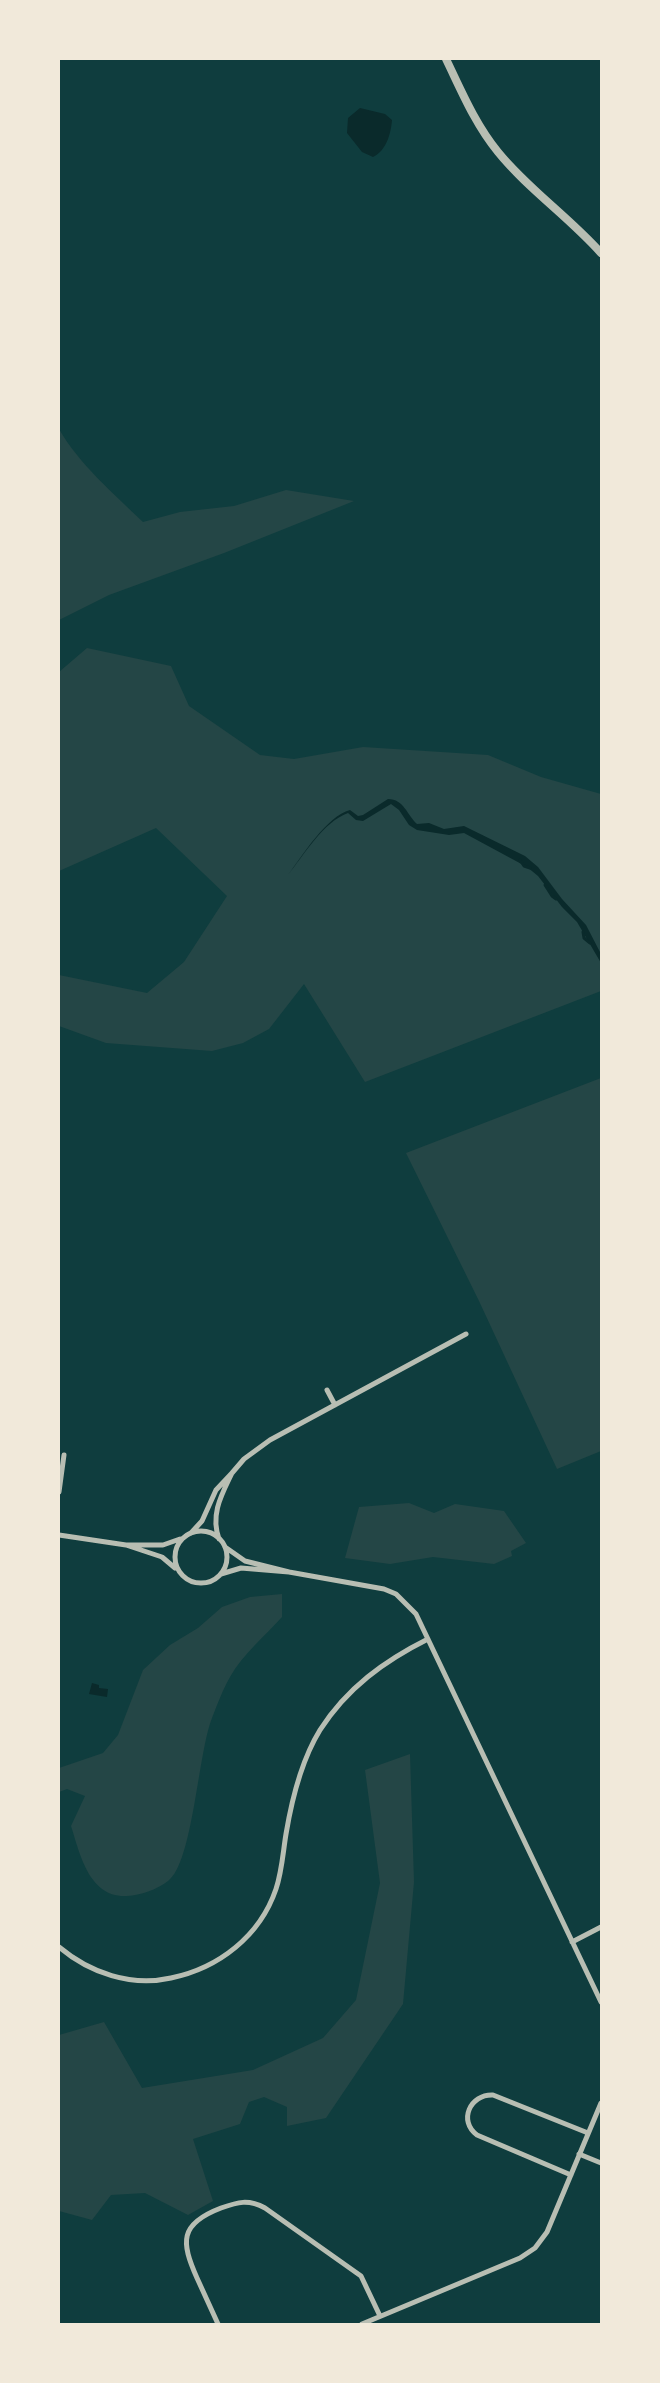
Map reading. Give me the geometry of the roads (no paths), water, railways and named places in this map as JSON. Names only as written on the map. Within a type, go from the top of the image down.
[{"type":"street","points":[[446,59],[474,115],[498,152],[516,173],[571,222],[601,253]]},
{"type":"street","points":[[181,1574],[175,1557],[177,1546],[200,1524],[216,1490],[258,1448],[466,1334]]},
{"type":"street","points":[[327,1390],[335,1405]]},
{"type":"street","points":[[59,1492],[64,1455]]},
{"type":"street","points":[[217,1577],[225,1565],[222,1544],[216,1529],[216,1511],[232,1472]]},
{"type":"street","points":[[126,1545],[163,1545],[186,1536],[206,1532],[234,1556],[245,1561],[289,1572],[367,1585],[390,1591],[411,1608],[428,1638],[601,2002]]},
{"type":"street","points":[[59,1534],[126,1545],[162,1557],[189,1580],[198,1583],[206,1582],[237,1568],[289,1572]]},
{"type":"street","points":[[59,1947],[76,1960],[98,1971],[121,1978],[145,1980],[168,1979],[186,1975],[205,1967],[231,1952],[254,1929],[276,1890],[296,1786],[306,1758],[320,1731],[341,1702],[363,1680],[390,1660],[428,1638]]},
{"type":"street","points":[[572,1942],[601,1927]]},
{"type":"street","points":[[571,2175],[477,2135],[470,2127],[467,2115],[469,2108],[480,2097],[493,2095],[588,2133]]},
{"type":"street","points":[[362,2324],[520,2258],[535,2248],[547,2232],[601,2104]]},
{"type":"street","points":[[579,2154],[601,2163]]},
{"type":"street","points":[[218,2324],[187,2254],[187,2235],[201,2217],[244,2201],[254,2202],[264,2208],[358,2274],[365,2282],[380,2316]]},
{"type":"waterway","points":[[520,860],[524,866],[530,868]]},
{"type":"waterway","points":[[545,885],[556,899]]},
{"type":"waterway","points":[[583,932],[584,938],[590,943]]}]
